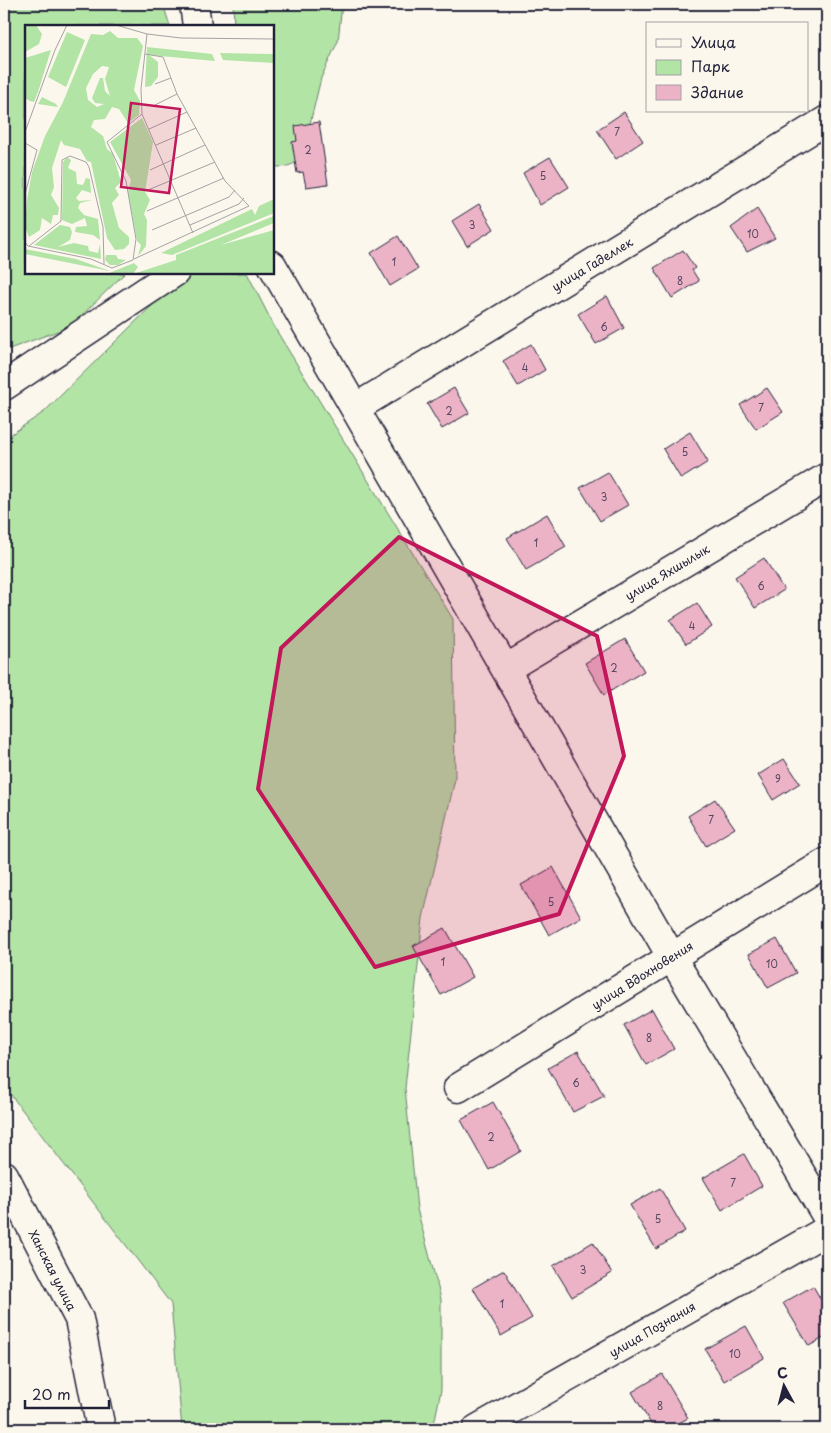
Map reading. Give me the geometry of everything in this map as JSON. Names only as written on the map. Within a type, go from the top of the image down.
[{"type":"street","points":[[194,4],[198,25]]},
{"type":"street","name":"улица Гаделлек","points":[[357,407],[827,120]]},
{"type":"street","points":[[274,268],[357,407],[671,956],[827,1217]]},
{"type":"street","points":[[4,386],[172,274]]},
{"type":"street","name":"улица Яхшылык","points":[[506,668],[827,477]]},
{"type":"street","name":"улица Вдохновения","points":[[458,1088],[827,862]]},
{"type":"street","name":"Ханская улица","points":[[4,1175],[78,1319],[101,1429]]},
{"type":"street","name":"улица Познания","points":[[477,1429],[827,1230]]},
{"type":"highlighted area","points":[[399,537],[597,636],[624,756],[559,914],[375,967],[258,789],[281,648]]},
{"type":"green space","points":[[4,4],[163,4],[170,25],[25,25],[25,274],[124,274],[71,326],[4,351]]},
{"type":"green space","points":[[233,4],[342,4],[338,41],[321,78],[302,157],[289,166],[274,166],[274,25],[234,25]]},
{"type":"green space","points":[[184,274],[248,274],[276,330],[453,619],[455,779],[423,918],[405,1088],[417,1209],[441,1299],[441,1390],[433,1429],[182,1429],[171,1304],[4,1086],[4,439],[44,412]]},
{"type":"building","points":[[624,112],[643,141],[616,159],[597,130]]},
{"type":"building","points":[[319,122],[328,184],[306,187],[303,172],[297,173],[292,142],[297,141],[295,126]]},
{"type":"building","points":[[550,157],[569,187],[540,205],[523,173]]},
{"type":"building","points":[[479,204],[494,229],[467,246],[452,221]]},
{"type":"building","points":[[757,209],[775,238],[747,252],[731,228]]},
{"type":"building","points":[[398,236],[418,269],[390,286],[371,253]]},
{"type":"building","points":[[683,250],[695,268],[692,270],[699,281],[672,298],[654,268]]},
{"type":"building","points":[[607,296],[624,328],[596,344],[578,314]]},
{"type":"building","points":[[531,344],[545,370],[518,386],[503,361]]},
{"type":"building","points":[[454,388],[469,413],[442,429],[427,404]]},
{"type":"building","points":[[767,388],[783,412],[756,429],[740,405]]},
{"type":"building","points":[[690,432],[708,462],[681,479],[663,449]]},
{"type":"building","points":[[608,472],[628,505],[600,521],[580,488]]},
{"type":"building","points":[[547,514],[566,547],[526,570],[507,538]]},
{"type":"building","points":[[764,558],[784,590],[755,608],[735,577]]},
{"type":"building","points":[[697,603],[712,627],[686,644],[670,620]]},
{"type":"building","points":[[625,639],[644,671],[604,695],[585,663]]},
{"type":"building","points":[[784,759],[800,783],[773,800],[758,775]]},
{"type":"building","points":[[715,799],[735,828],[706,846],[688,816]]},
{"type":"building","points":[[553,867],[581,917],[549,935],[521,885]]},
{"type":"building","points":[[445,928],[473,977],[441,995],[413,946]]},
{"type":"building","points":[[777,939],[796,973],[768,988],[749,954]]},
{"type":"building","points":[[652,1009],[674,1049],[646,1065],[624,1025]]},
{"type":"building","points":[[578,1051],[604,1096],[573,1112],[548,1068]]},
{"type":"building","points":[[493,1102],[521,1151],[489,1170],[461,1120]]},
{"type":"building","points":[[744,1154],[762,1186],[722,1210],[703,1178]]},
{"type":"building","points":[[660,1188],[685,1231],[656,1249],[630,1205]]},
{"type":"building","points":[[593,1242],[612,1273],[572,1297],[553,1266]]},
{"type":"building","points":[[504,1270],[532,1318],[501,1336],[473,1288]]},
{"type":"building","points":[[813,1286],[827,1310],[827,1336],[809,1346],[783,1303]]},
{"type":"building","points":[[746,1326],[764,1358],[724,1381],[705,1349]]},
{"type":"building","points":[[662,1374],[688,1418],[668,1429],[654,1429],[632,1392]]}]
